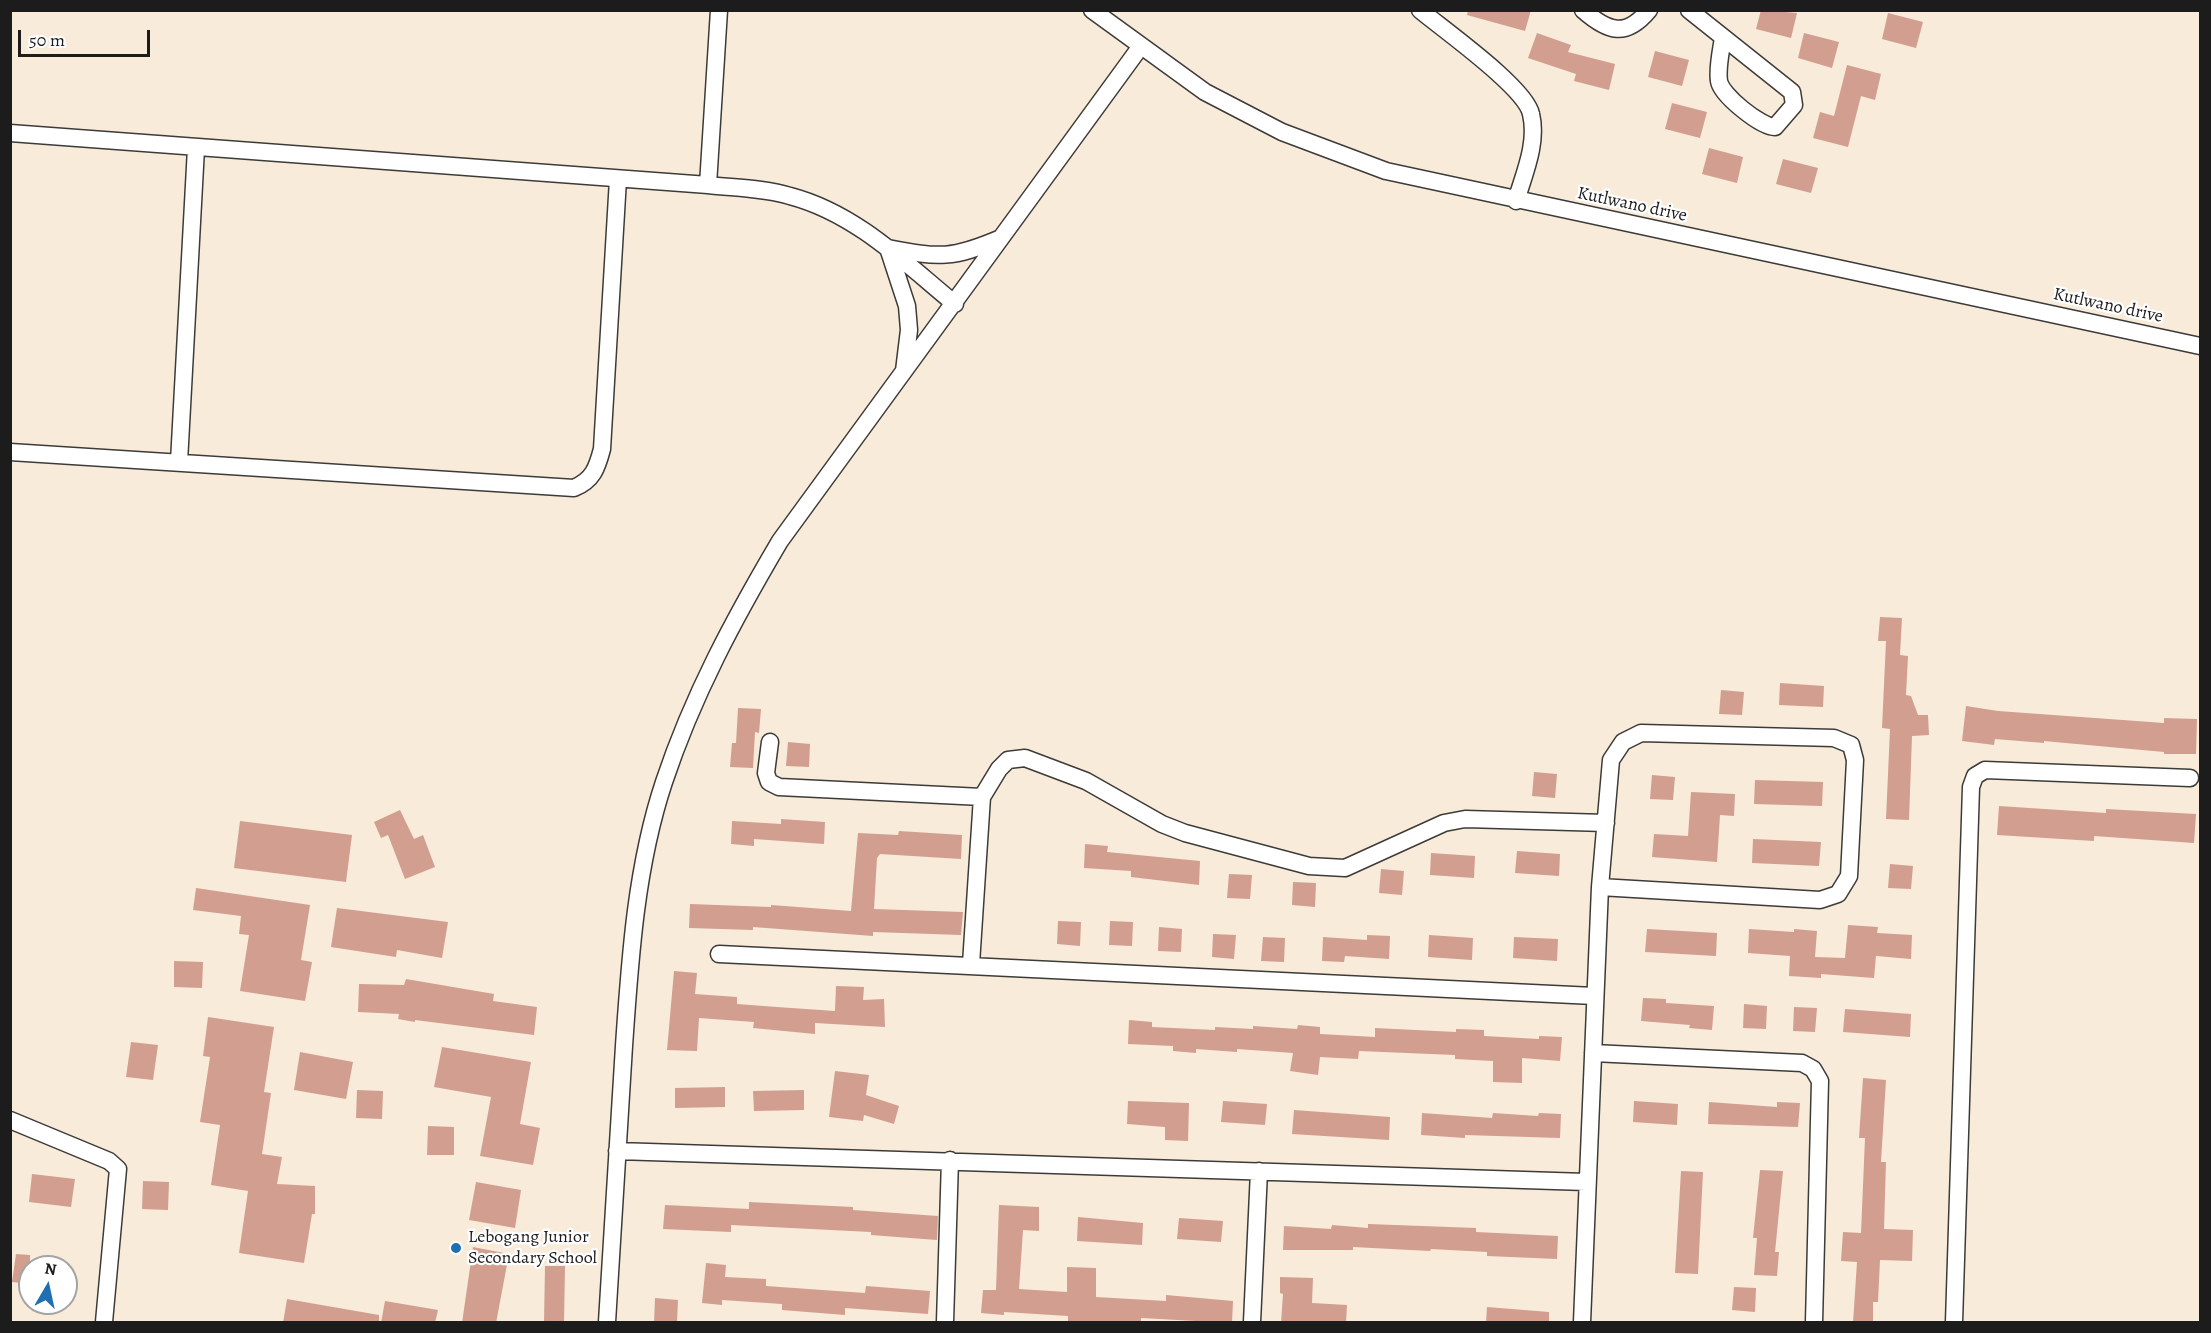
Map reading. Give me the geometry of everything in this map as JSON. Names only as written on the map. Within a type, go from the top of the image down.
[{"type":"street","points":[[708,185],[719,10]]},
{"type":"street","name":"Kutlwano drive","points":[[1092,10],[1204,92],[1282,132],[1386,171],[1516,201],[2200,346]]},
{"type":"street","points":[[1420,10],[1519,92],[1532,114],[1531,149],[1516,201]]},
{"type":"street","points":[[1583,10],[1602,27],[1619,30],[1637,25],[1649,10]]},
{"type":"street","points":[[1689,10],[1792,93],[1795,99],[1794,105],[1775,127],[1760,123],[1722,89],[1718,79],[1723,38]]},
{"type":"street","points":[[607,1323],[631,954],[645,861],[663,784],[694,699],[738,613],[780,541],[1141,46]]},
{"type":"street","points":[[10,133],[708,185],[790,195],[821,207],[866,230],[955,304]]},
{"type":"street","points":[[179,462],[196,148]]},
{"type":"street","points":[[10,452],[574,489],[587,483],[596,472],[602,449],[618,179]]},
{"type":"street","points":[[888,248],[933,256],[965,254],[1002,238]]},
{"type":"street","points":[[888,248],[907,306],[909,330],[904,372]]},
{"type":"street","points":[[1582,1323],[1594,996],[1600,886],[1611,760],[1623,742],[1641,733],[1834,738],[1851,745],[1855,760],[1849,876],[1838,894],[1820,900],[1600,886]]},
{"type":"street","points":[[770,742],[766,773],[769,782],[779,787],[982,797]]},
{"type":"street","points":[[971,964],[982,797],[999,769],[1008,760],[1025,758],[1086,781],[1162,824],[1185,833],[1309,866],[1345,868],[1444,823],[1465,819],[1606,823]]},
{"type":"street","points":[[1954,1323],[1971,787],[1975,776],[1985,770],[2190,778]]},
{"type":"street","points":[[719,954],[971,964],[1594,996]]},
{"type":"street","points":[[1593,1053],[1802,1063],[1813,1069],[1820,1081],[1814,1323]]},
{"type":"street","points":[[10,1120],[109,1161],[118,1169],[104,1323]]},
{"type":"street","points":[[617,1151],[1586,1182]]},
{"type":"street","points":[[945,1323],[950,1160]]},
{"type":"street","points":[[1252,1323],[1259,1171]]},
{"type":"building","points":[[1468,10],[1531,10],[1525,31],[1467,15]]},
{"type":"building","points":[[1761,10],[1797,13],[1791,38],[1756,29]]},
{"type":"building","points":[[1888,13],[1923,22],[1916,48],[1882,39]]},
{"type":"building","points":[[1537,33],[1571,45],[1568,52],[1615,64],[1609,90],[1574,81],[1576,74],[1528,58]]},
{"type":"building","points":[[1804,33],[1839,42],[1832,68],[1798,58]]},
{"type":"building","points":[[1655,51],[1689,60],[1682,86],[1648,77]]},
{"type":"building","points":[[1847,65],[1881,74],[1875,100],[1861,96],[1848,147],[1813,138],[1820,112],[1834,116]]},
{"type":"building","points":[[1672,103],[1707,112],[1700,138],[1665,129]]},
{"type":"building","points":[[1709,148],[1743,157],[1737,183],[1702,174]]},
{"type":"building","points":[[1783,159],[1818,168],[1811,193],[1776,184]]},
{"type":"building","points":[[1880,617],[1902,618],[1900,655],[1908,656],[1906,695],[1911,696],[1918,715],[1928,715],[1929,735],[1912,736],[1909,820],[1886,819],[1890,729],[1882,728],[1886,641],[1878,641]]},
{"type":"building","points":[[1780,683],[1824,686],[1823,707],[1779,705]]},
{"type":"building","points":[[1721,690],[1744,692],[1742,715],[1719,714]]},
{"type":"building","points":[[1966,706],[1998,711],[2164,723],[2164,718],[2197,719],[2196,754],[2164,754],[2164,752],[2044,741],[2044,743],[1995,739],[1994,745],[1962,741]]},
{"type":"building","points":[[738,708],[761,709],[759,733],[755,732],[753,768],[730,767],[732,743],[736,743]]},
{"type":"building","points":[[788,742],[810,744],[809,767],[786,766]]},
{"type":"building","points":[[1534,772],[1557,774],[1555,798],[1532,796]]},
{"type":"building","points":[[1652,775],[1675,777],[1673,800],[1650,799]]},
{"type":"building","points":[[1755,780],[1823,782],[1822,806],[1754,804]]},
{"type":"building","points":[[1691,792],[1735,794],[1734,816],[1720,815],[1717,862],[1652,857],[1654,834],[1688,836]]},
{"type":"building","points":[[1999,806],[2106,813],[2106,809],[2196,814],[2194,843],[2094,836],[2094,841],[1997,835]]},
{"type":"building","points":[[400,810],[414,839],[423,835],[435,867],[405,879],[388,835],[381,838],[374,822]]},
{"type":"building","points":[[781,819],[825,822],[824,844],[754,839],[754,846],[731,844],[732,821],[781,824]]},
{"type":"building","points":[[240,821],[352,835],[346,882],[234,868]]},
{"type":"building","points":[[899,831],[962,835],[961,859],[880,854],[877,858],[874,909],[963,912],[961,935],[873,932],[873,936],[753,927],[753,930],[689,928],[690,904],[771,907],[771,905],[851,911],[858,833],[898,835]]},
{"type":"building","points":[[1753,839],[1821,842],[1819,866],[1752,863]]},
{"type":"building","points":[[1085,844],[1108,846],[1107,852],[1200,861],[1199,885],[1131,877],[1131,871],[1084,868]]},
{"type":"building","points":[[1517,851],[1560,854],[1559,876],[1515,873]]},
{"type":"building","points":[[1431,853],[1475,856],[1474,878],[1430,875]]},
{"type":"building","points":[[1890,864],[1913,866],[1911,889],[1888,888]]},
{"type":"building","points":[[1381,869],[1404,871],[1402,895],[1379,893]]},
{"type":"building","points":[[1229,874],[1252,875],[1250,899],[1227,898]]},
{"type":"building","points":[[1293,882],[1316,883],[1315,907],[1292,905]]},
{"type":"building","points":[[196,888],[310,905],[301,960],[312,962],[305,1001],[240,991],[249,935],[239,934],[241,916],[193,910]]},
{"type":"building","points":[[337,908],[448,922],[442,958],[397,950],[396,957],[331,947]]},
{"type":"building","points":[[1058,921],[1081,922],[1080,946],[1057,944]]},
{"type":"building","points":[[1110,921],[1133,922],[1132,946],[1109,945]]},
{"type":"building","points":[[1848,925],[1878,927],[1877,933],[1912,935],[1911,959],[1876,956],[1874,978],[1821,974],[1821,978],[1789,976],[1790,956],[1748,953],[1749,929],[1794,932],[1794,929],[1817,931],[1815,957],[1845,958]]},
{"type":"building","points":[[1159,927],[1182,929],[1181,952],[1158,951]]},
{"type":"building","points":[[1647,929],[1717,933],[1716,956],[1645,952]]},
{"type":"building","points":[[1213,934],[1236,935],[1234,959],[1212,957]]},
{"type":"building","points":[[1367,935],[1390,936],[1389,959],[1345,956],[1344,962],[1322,961],[1323,937],[1367,940]]},
{"type":"building","points":[[1429,935],[1473,938],[1472,960],[1428,957]]},
{"type":"building","points":[[1263,937],[1285,938],[1284,962],[1261,961]]},
{"type":"building","points":[[1514,937],[1558,939],[1557,961],[1513,958]]},
{"type":"building","points":[[174,961],[203,962],[202,988],[174,987]]},
{"type":"building","points":[[674,971],[697,973],[695,994],[737,997],[737,1004],[835,1011],[836,986],[864,987],[863,1000],[884,999],[885,1027],[815,1023],[815,1034],[753,1028],[754,1022],[699,1018],[697,1051],[667,1050]]},
{"type":"building","points":[[406,979],[494,994],[493,1001],[537,1007],[534,1035],[415,1020],[415,1022],[398,1019],[399,1014],[358,1012],[359,984],[404,985]]},
{"type":"building","points":[[1643,998],[1666,999],[1666,1003],[1714,1006],[1712,1030],[1689,1028],[1690,1025],[1641,1021]]},
{"type":"building","points":[[1744,1004],[1767,1006],[1766,1029],[1743,1028]]},
{"type":"building","points":[[1794,1007],[1817,1008],[1815,1032],[1793,1031]]},
{"type":"building","points":[[1845,1009],[1911,1014],[1910,1037],[1843,1032]]},
{"type":"building","points":[[208,1017],[274,1027],[264,1092],[271,1093],[262,1154],[282,1157],[277,1184],[315,1186],[315,1214],[312,1214],[304,1263],[239,1253],[248,1191],[211,1185],[220,1125],[200,1122],[210,1057],[203,1056]]},
{"type":"building","points":[[1129,1020],[1152,1022],[1152,1027],[1215,1030],[1215,1027],[1253,1029],[1253,1026],[1297,1029],[1298,1025],[1320,1027],[1320,1034],[1375,1037],[1375,1028],[1456,1032],[1456,1029],[1484,1030],[1484,1036],[1539,1039],[1539,1036],[1562,1037],[1560,1061],[1522,1058],[1522,1083],[1493,1082],[1493,1061],[1455,1059],[1455,1055],[1359,1051],[1358,1059],[1320,1057],[1318,1075],[1290,1071],[1293,1053],[1196,1049],[1196,1053],[1173,1051],[1173,1046],[1128,1044]]},
{"type":"building","points":[[131,1042],[158,1045],[153,1080],[126,1077]]},
{"type":"building","points":[[442,1047],[531,1062],[520,1124],[540,1128],[533,1165],[480,1156],[491,1097],[434,1087]]},
{"type":"building","points":[[300,1052],[353,1062],[346,1099],[294,1090]]},
{"type":"building","points":[[835,1071],[869,1075],[866,1095],[899,1106],[894,1124],[864,1115],[863,1121],[829,1117]]},
{"type":"building","points":[[1863,1078],[1886,1080],[1881,1162],[1886,1162],[1884,1229],[1913,1230],[1912,1261],[1880,1260],[1878,1302],[1873,1302],[1873,1323],[1853,1323],[1857,1262],[1841,1261],[1843,1232],[1861,1233],[1865,1138],[1859,1138]]},
{"type":"building","points":[[725,1087],[725,1107],[675,1108],[675,1088]]},
{"type":"building","points":[[357,1090],[383,1091],[382,1119],[356,1118]]},
{"type":"building","points":[[804,1090],[804,1110],[754,1111],[753,1091]]},
{"type":"building","points":[[1128,1101],[1189,1103],[1188,1141],[1165,1140],[1165,1127],[1127,1124]]},
{"type":"building","points":[[1223,1101],[1267,1104],[1265,1125],[1221,1122]]},
{"type":"building","points":[[1634,1101],[1678,1104],[1677,1125],[1633,1122]]},
{"type":"building","points":[[1709,1102],[1777,1107],[1777,1102],[1800,1103],[1798,1127],[1708,1124]]},
{"type":"building","points":[[1294,1110],[1390,1117],[1389,1140],[1292,1134]]},
{"type":"building","points":[[1422,1113],[1492,1118],[1493,1113],[1538,1116],[1539,1113],[1561,1114],[1560,1138],[1465,1135],[1465,1138],[1421,1135]]},
{"type":"building","points":[[428,1126],[454,1127],[454,1155],[427,1155]]},
{"type":"building","points":[[1760,1170],[1783,1171],[1775,1252],[1779,1252],[1777,1276],[1754,1275],[1757,1238],[1753,1238]]},
{"type":"building","points":[[1681,1171],[1703,1172],[1698,1274],[1675,1273]]},
{"type":"building","points":[[32,1174],[75,1179],[71,1207],[29,1202]]},
{"type":"building","points":[[143,1181],[169,1182],[168,1210],[142,1209]]},
{"type":"building","points":[[476,1182],[521,1190],[515,1228],[469,1220]]},
{"type":"building","points":[[749,1202],[853,1207],[853,1210],[938,1216],[937,1240],[871,1235],[871,1232],[731,1225],[731,1232],[663,1229],[665,1205],[749,1209]]},
{"type":"building","points":[[999,1205],[1039,1207],[1039,1231],[1023,1230],[1019,1289],[1067,1292],[1067,1267],[1096,1268],[1096,1297],[1166,1301],[1166,1295],[1233,1301],[1232,1323],[1141,1318],[1141,1323],[1081,1323],[1068,1322],[1068,1316],[981,1313],[983,1290],[996,1290]]},
{"type":"building","points":[[1078,1217],[1143,1223],[1142,1245],[1077,1241]]},
{"type":"building","points":[[1179,1218],[1223,1221],[1221,1242],[1177,1239]]},
{"type":"building","points":[[1368,1224],[1476,1228],[1476,1232],[1558,1236],[1557,1259],[1487,1256],[1487,1252],[1431,1249],[1430,1251],[1353,1247],[1353,1250],[1283,1250],[1284,1226],[1331,1229],[1332,1225],[1368,1228]]},
{"type":"building","points":[[473,1247],[509,1254],[496,1323],[462,1323]]},
{"type":"building","points":[[16,1254],[30,1255],[18,1255],[18,1283],[12,1282]]},
{"type":"building","points":[[706,1263],[726,1265],[725,1277],[766,1279],[766,1286],[865,1293],[866,1286],[930,1291],[928,1314],[845,1308],[845,1315],[782,1310],[782,1304],[722,1300],[722,1305],[702,1303]]},
{"type":"building","points":[[545,1266],[565,1266],[564,1323],[544,1323]]},
{"type":"building","points":[[1280,1277],[1313,1278],[1312,1303],[1347,1305],[1346,1323],[1281,1323],[1283,1294],[1280,1293]]},
{"type":"building","points":[[1734,1287],[1756,1288],[1755,1312],[1732,1310]]},
{"type":"building","points":[[655,1298],[678,1300],[677,1323],[654,1323]]},
{"type":"building","points":[[287,1299],[379,1315],[379,1323],[283,1323]]},
{"type":"building","points":[[385,1301],[438,1310],[435,1323],[381,1323]]},
{"type":"building","points":[[1487,1307],[1549,1312],[1549,1323],[1486,1323]]},
{"type":"place","name":"Lebogang Junior Secondary School","points":[[456,1248]]}]
